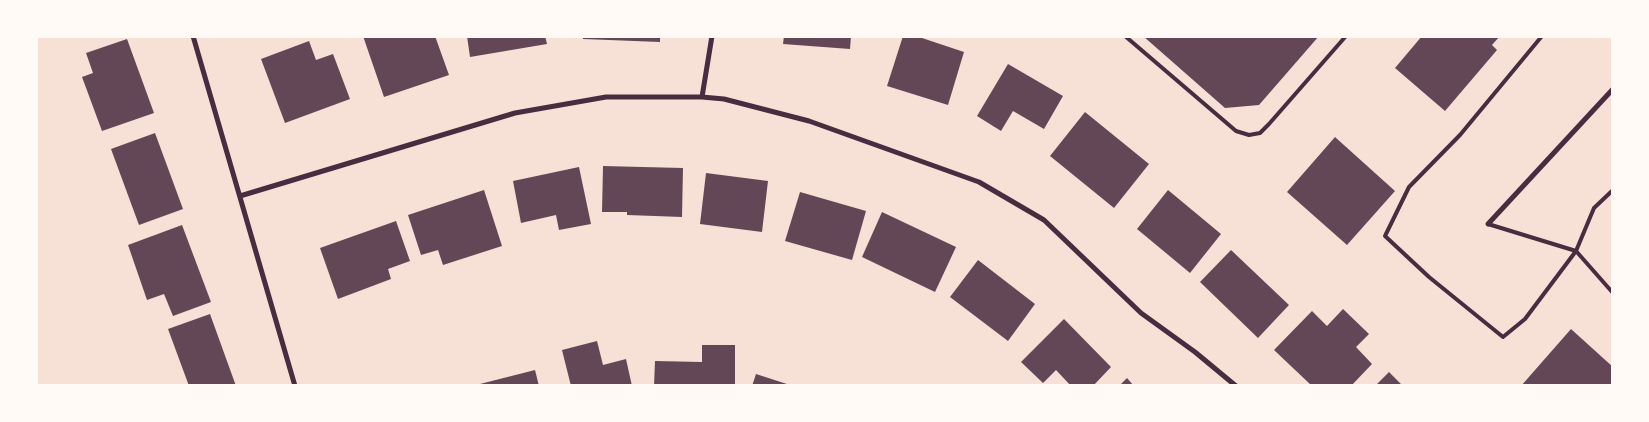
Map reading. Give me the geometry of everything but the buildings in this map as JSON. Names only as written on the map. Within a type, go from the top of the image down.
[{"type":"street","points":[[193,36],[295,386]]},
{"type":"street","points":[[702,97],[712,36]]},
{"type":"street","points":[[1488,224],[1613,90]]},
{"type":"street","points":[[240,196],[515,113],[606,97],[702,97],[724,100],[809,121],[979,182],[1044,220],[1141,313],[1195,352],[1236,386]]},
{"type":"lane","points":[[1125,36],[1236,131],[1249,135],[1260,133],[1269,124],[1346,36]]},
{"type":"lane","points":[[1542,36],[1460,135],[1409,187],[1384,236],[1430,278],[1503,337],[1525,319],[1576,251],[1594,208],[1613,190]]},
{"type":"lane","points":[[1488,224],[1576,251],[1613,293]]}]
